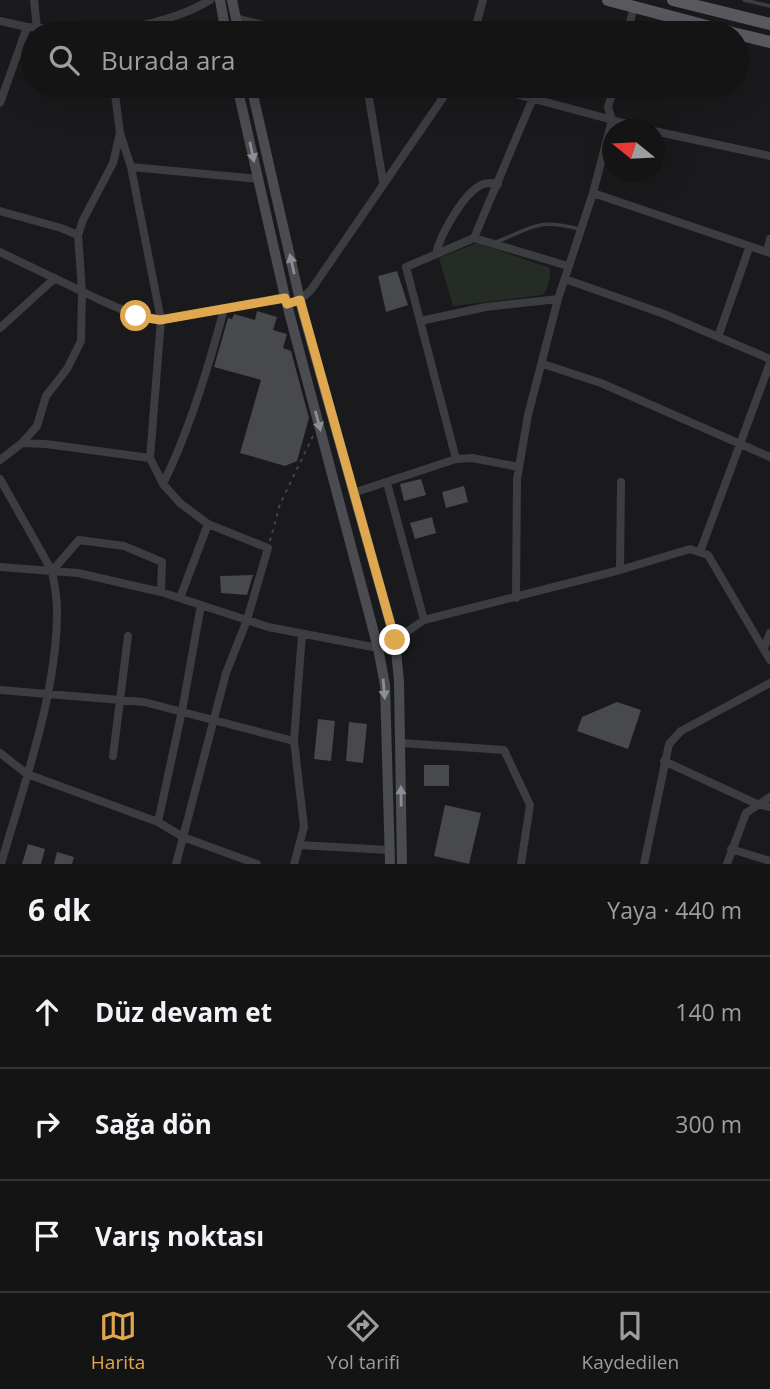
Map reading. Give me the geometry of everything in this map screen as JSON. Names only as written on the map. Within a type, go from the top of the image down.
[{"type":"main road","points":[[220,0],[224,21]]},
{"type":"main road","points":[[232,0],[237,21]]},
{"type":"main road","points":[[608,0],[686,21]]},
{"type":"main road","points":[[682,1],[770,24]]},
{"type":"main road","points":[[749,37],[770,42]]},
{"type":"main road","points":[[240,98],[286,301],[378,648],[385,685],[390,864]]},
{"type":"main road","points":[[254,98],[300,300],[395,640],[401,743],[402,864]]},
{"type":"street","points":[[32,21],[34,0]]},
{"type":"street","points":[[155,21],[197,8],[209,0]]},
{"type":"street","points":[[477,21],[483,0]]},
{"type":"street","points":[[630,21],[634,7]]},
{"type":"street","points":[[236,18],[247,21]]},
{"type":"street","points":[[0,21],[21,26]]},
{"type":"street","points":[[0,102],[21,53]]},
{"type":"street","points":[[116,98],[120,133],[131,167],[160,320],[149,458],[163,484],[180,503],[208,524],[268,548],[247,620],[226,673],[176,864]]},
{"type":"street","points":[[369,98],[383,182]]},
{"type":"street","points":[[0,252],[136,316],[160,320],[300,300],[311,290],[442,98]]},
{"type":"street","points":[[474,238],[533,98],[608,119]]},
{"type":"street","points":[[611,98],[608,107],[612,119]]},
{"type":"street","points":[[0,460],[22,443],[37,426],[46,396],[67,369],[81,341],[82,292],[78,235],[113,163],[120,133]]},
{"type":"street","points":[[665,133],[770,156]]},
{"type":"street","points":[[516,598],[519,467],[528,415],[558,299],[602,158]]},
{"type":"street","points":[[131,167],[258,179]]},
{"type":"street","points":[[436,254],[448,223],[474,190],[482,184],[498,184]]},
{"type":"street","points":[[593,193],[768,253],[770,239]]},
{"type":"street","points":[[0,211],[78,235]]},
{"type":"street","points":[[456,459],[406,267],[474,238],[568,266]]},
{"type":"street","points":[[718,337],[749,248]]},
{"type":"street","points":[[0,328],[55,278]]},
{"type":"street","points":[[565,279],[664,314],[770,361],[699,552]]},
{"type":"street","points":[[420,321],[486,307],[558,299]]},
{"type":"street","points":[[163,484],[174,460],[224,309]]},
{"type":"street","points":[[543,364],[601,383],[770,457]]},
{"type":"street","points":[[22,443],[149,458]]},
{"type":"street","points":[[353,493],[456,459],[471,458],[519,467]]},
{"type":"street","points":[[0,479],[52,571],[57,606],[55,646],[47,695],[1,864]]},
{"type":"street","points":[[620,570],[621,482]]},
{"type":"street","points":[[387,483],[424,620]]},
{"type":"street","points":[[180,598],[208,524]]},
{"type":"street","points":[[52,571],[79,540],[124,546],[162,562],[161,592]]},
{"type":"street","points":[[0,567],[78,573],[161,592],[247,620],[302,634],[378,648],[424,620],[516,598],[690,549],[708,555],[770,660]]},
{"type":"street","points":[[158,822],[183,711],[201,605]]},
{"type":"street","points":[[764,648],[770,633]]},
{"type":"street","points":[[294,864],[304,827],[294,741],[302,634]]},
{"type":"street","points":[[113,756],[128,636]]},
{"type":"street","points":[[645,864],[669,744],[681,732],[770,683]]},
{"type":"street","points":[[0,690],[120,699],[183,711],[294,741]]},
{"type":"street","points":[[401,743],[504,750],[530,805],[521,864]]},
{"type":"street","points":[[0,753],[27,774],[158,822],[183,837],[257,864]]},
{"type":"street","points":[[664,761],[757,804],[770,807]]},
{"type":"street","points":[[727,864],[746,813],[770,797]]},
{"type":"street","points":[[299,845],[389,850]]},
{"type":"street","points":[[731,849],[770,861]]},
{"type":"lane","points":[[744,0],[770,6]]},
{"type":"lane","points":[[492,243],[537,224],[556,224],[580,229]]},
{"type":"path","points":[[268,548],[280,504],[319,423]]},
{"type":"shaded area","points":[[477,243],[550,268],[549,282],[543,295],[453,306],[439,258]]},
{"type":"building","points":[[397,271],[408,305],[386,312],[378,276]]},
{"type":"building","points":[[257,311],[277,317],[273,330],[287,334],[283,348],[291,351],[309,418],[297,461],[285,466],[240,453],[261,380],[214,367],[228,318],[232,319],[234,314],[255,320]]},
{"type":"building","points":[[421,479],[426,495],[404,501],[400,484]]},
{"type":"building","points":[[464,486],[468,502],[446,508],[442,492]]},
{"type":"building","points":[[432,517],[436,533],[415,539],[410,523]]},
{"type":"building","points":[[253,575],[247,595],[221,593],[220,576]]},
{"type":"building","points":[[617,702],[641,710],[628,749],[577,731],[582,717]]},
{"type":"building","points":[[318,719],[335,721],[331,761],[314,759]]},
{"type":"building","points":[[349,722],[367,724],[363,763],[346,761]]},
{"type":"building","points":[[424,765],[449,765],[449,786],[424,786]]},
{"type":"building","points":[[445,805],[481,813],[469,864],[434,856]]},
{"type":"building","points":[[28,844],[45,849],[41,864],[22,864]]},
{"type":"building","points":[[57,852],[74,857],[72,864],[54,864]]},
{"type":"route","points":[[136,316],[160,320],[285,298],[287,304],[300,300],[395,640]]}]
